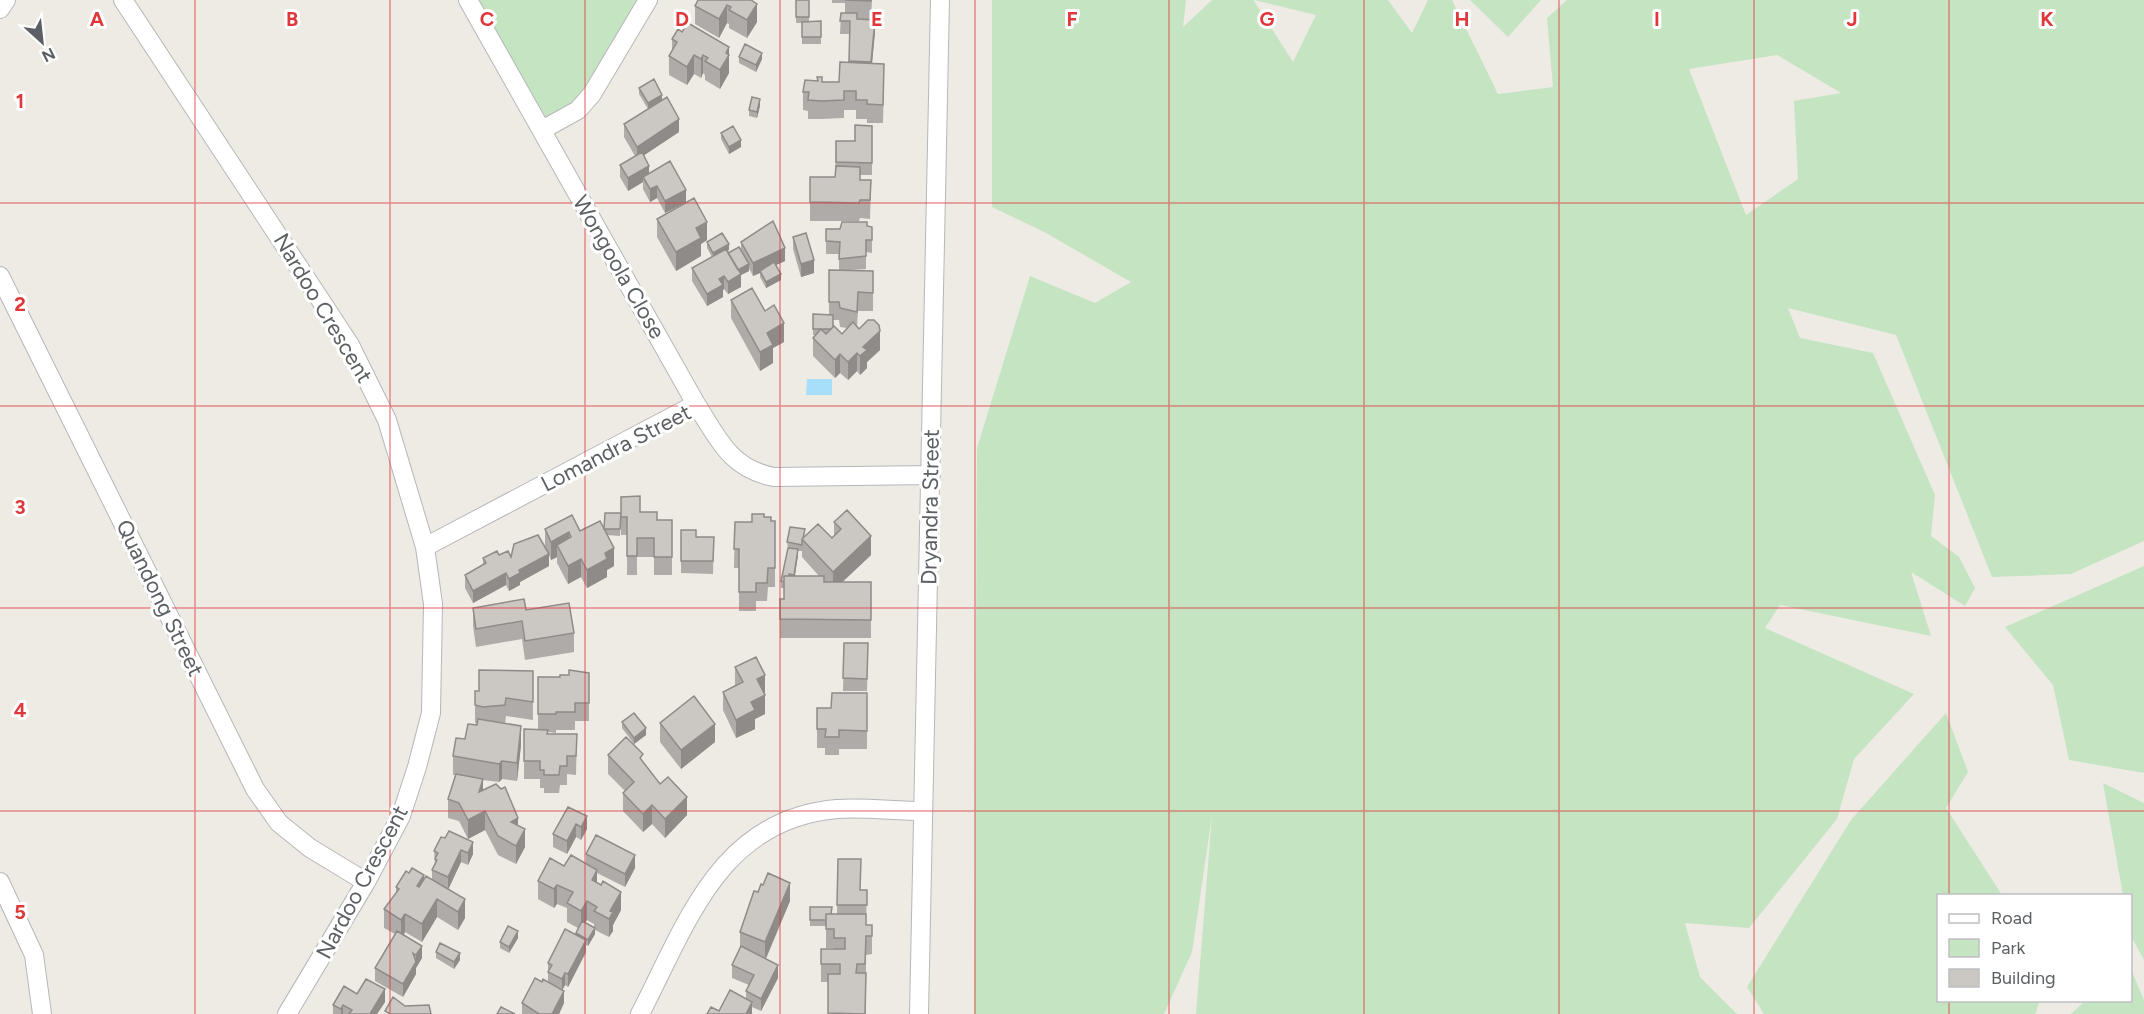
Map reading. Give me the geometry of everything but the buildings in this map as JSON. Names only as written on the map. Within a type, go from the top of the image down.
[{"type":"street","points":[[0,9],[6,0]]},
{"type":"street","name":"Nardoo Crescent","points":[[123,0],[350,345],[387,420],[425,547],[433,604],[431,713],[401,816],[366,882],[287,1014]]},
{"type":"street","name":"Wongoola Close","points":[[468,0],[696,404]]},
{"type":"street","points":[[542,130],[578,110],[592,94],[648,0]]},
{"type":"street","name":"Dryandra Street","points":[[919,1014],[940,0]]},
{"type":"street","name":"Quandong Street","points":[[0,276],[255,789],[279,823],[310,848],[366,882]]},
{"type":"street","name":"Lomandra Street","points":[[425,547],[696,404],[731,455],[753,473],[774,477],[931,475]]},
{"type":"street","points":[[640,1014],[700,899],[720,869],[746,842],[773,825],[826,811],[923,811]]},
{"type":"street","points":[[0,882],[34,955],[42,1014]]},
{"type":"green space","points":[[468,0],[648,0],[592,94],[542,130]]},
{"type":"green space","points":[[992,0],[1186,0],[1183,27],[1212,0],[1254,0],[1388,0],[1412,33],[1428,0],[1452,0],[1498,94],[1553,87],[1547,18],[1567,0],[2144,0],[2144,541],[2071,574],[1992,577],[1896,335],[1788,308],[1800,338],[1873,353],[1935,495],[1931,536],[1959,557],[1975,588],[1965,606],[1911,572],[1931,636],[1780,605],[1765,628],[1914,694],[1854,759],[1837,819],[1749,928],[1685,923],[1700,977],[1737,1014],[1196,1014],[1212,815],[1192,952],[1164,1014],[974,1014],[977,448],[1030,276],[1095,303],[1131,282],[1046,233],[992,207]],"holes":[[[1254,0],[1316,15],[1293,62]],[[1777,55],[1841,93],[1794,101],[1798,179],[1746,215],[1689,69]]]},
{"type":"green space","points":[[1470,0],[1541,0],[1508,37]]},
{"type":"green space","points":[[2144,566],[2144,773],[2069,760],[2053,685],[2005,627]]},
{"type":"green space","points":[[1946,713],[1968,772],[1946,808],[2001,894],[1937,894],[1937,1002],[2040,1002],[2035,1014],[1764,1014],[1747,987],[1851,820]]},
{"type":"green space","points":[[2103,783],[2144,803],[2144,960],[2132,938],[2132,894],[2123,894]]},
{"type":"green space","points":[[2132,971],[2144,1000],[2144,1014],[2071,1014],[2084,1002],[2132,1002]]},
{"type":"water","points":[[807,379],[832,379],[832,395],[806,395]]}]
